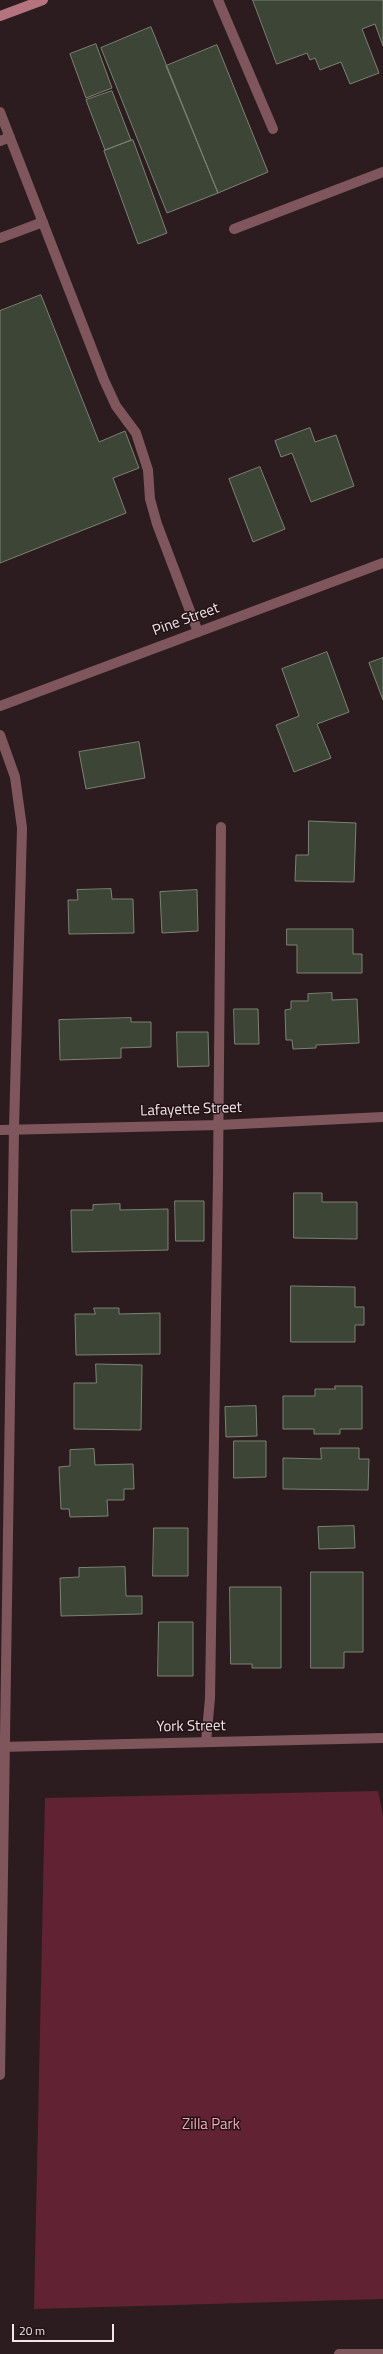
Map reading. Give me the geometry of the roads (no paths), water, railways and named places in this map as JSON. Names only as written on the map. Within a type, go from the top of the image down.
[{"type":"main road","points":[[0,16],[43,0]]},
{"type":"street","points":[[218,0],[273,128]]},
{"type":"street","points":[[0,112],[110,393],[116,406],[136,433],[148,470],[150,499],[157,524],[198,632]]},
{"type":"street","points":[[0,141],[10,137]]},
{"type":"street","points":[[234,229],[383,172]]},
{"type":"street","points":[[0,238],[43,222]]},
{"type":"street","name":"Pine Street","points":[[0,706],[383,563]]},
{"type":"street","points":[[0,735],[15,777],[22,828],[14,1129],[3,1746],[0,2075]]},
{"type":"street","points":[[206,1742],[210,1698],[219,1125],[221,827]]},
{"type":"street","name":"Lafayette Street","points":[[0,1130],[219,1125],[383,1118]]},
{"type":"street","name":"York Street","points":[[3,1746],[383,1738]]},
{"type":"street","points":[[339,2354],[383,2354]]},
{"type":"park label","name":"Zilla Park","points":[[211,2125]]}]
